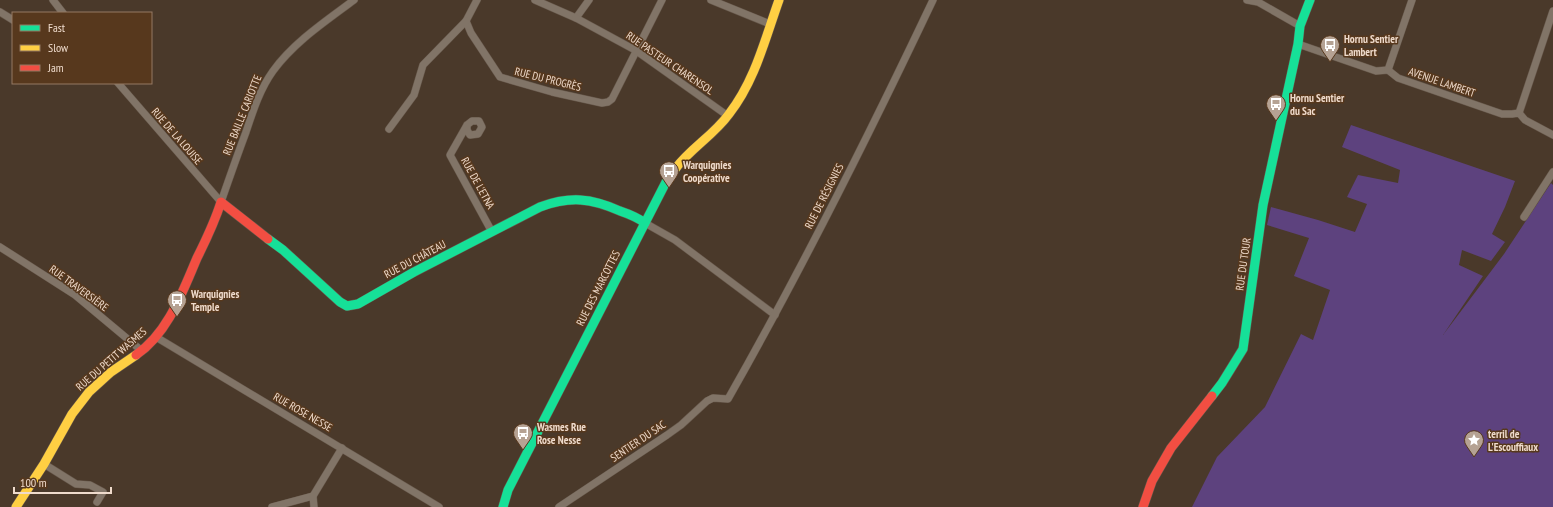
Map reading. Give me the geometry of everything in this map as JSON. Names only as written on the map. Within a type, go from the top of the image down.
[{"type":"street","points":[[53,0],[62,12]]},
{"type":"street","name":"RUE BAILLE CARIOTTE","points":[[221,202],[253,112],[262,90],[273,71],[303,39],[354,0]]},
{"type":"street","points":[[389,129],[414,95],[423,65],[466,21],[477,0]]},
{"type":"street","name":"RUE PASTEUR CHARENSOL","points":[[535,0],[576,18],[635,50],[728,116]]},
{"type":"street","points":[[576,18],[589,0]]},
{"type":"street","points":[[635,50],[662,0]]},
{"type":"street","points":[[711,0],[770,24]]},
{"type":"street","name":"RUE DES MARCOTTES","points":[[504,507],[508,490],[666,182],[674,169],[728,116],[738,103],[749,83],[779,0]]},
{"type":"street","name":"RUE DE RÉSIGNIES","points":[[728,399],[775,315],[875,120],[933,0]]},
{"type":"street","points":[[1247,0],[1258,2],[1300,26]]},
{"type":"street","name":"RUE DU TOUR","points":[[1143,507],[1152,481],[1171,448],[1222,383],[1243,349],[1263,205],[1298,44],[1300,26],[1310,0]]},
{"type":"street","points":[[1388,70],[1412,0]]},
{"type":"street","points":[[1553,11],[1519,113],[1525,120],[1553,135]]},
{"type":"street","points":[[0,12],[12,19]]},
{"type":"street","name":"RUE DU PROGRÈS","points":[[466,21],[471,33],[500,77],[552,92],[602,103],[608,102],[612,99],[635,50]]},
{"type":"street","name":"AVENUE LAMBERT","points":[[1298,44],[1376,71],[1388,70],[1398,78],[1502,114],[1519,113]]},
{"type":"street","name":"RUE DE LA LOUISE","points":[[119,84],[221,202]]},
{"type":"street","name":"RUE DE L'ETNA","points":[[467,125],[450,155],[492,232]]},
{"type":"street","points":[[1524,217],[1553,172]]},
{"type":"street","name":"RUE DU CHÂTEAU","points":[[221,202],[273,242],[338,300],[347,306],[356,305],[414,272],[545,205],[557,201],[585,199],[602,203],[645,223]]},
{"type":"street","name":"RUE DU PETIT WASMES","points":[[16,507],[44,464],[72,414],[89,392],[111,372],[142,351],[167,323],[217,214],[221,202]]},
{"type":"street","points":[[645,223],[677,242],[775,315]]},
{"type":"street","name":"RUE TRAVERSIÈRE","points":[[0,247],[75,295],[142,351]]},
{"type":"street","name":"RUE ROSE NESSE","points":[[156,336],[439,507]]},
{"type":"street","name":"SENTIER DU SAC","points":[[560,507],[681,425],[707,400],[713,398],[728,399]]},
{"type":"street","points":[[314,507],[313,496],[342,448]]},
{"type":"street","points":[[44,464],[76,484],[90,485],[107,494],[97,502]]},
{"type":"street","points":[[272,507],[313,496]]},
{"type":"shaded area","points":[[1351,125],[1515,181],[1492,234],[1505,242],[1491,261],[1462,250],[1459,265],[1483,276],[1443,335],[1504,254],[1551,183],[1553,185],[1553,507],[1192,507],[1217,457],[1265,407],[1301,334],[1313,340],[1330,290],[1294,276],[1309,238],[1267,225],[1271,207],[1355,232],[1367,204],[1347,197],[1358,175],[1398,183],[1400,170],[1342,147]]},
{"type":"traffic: fast","points":[[1212,396],[1243,349],[1263,205],[1298,44],[1300,26],[1310,0]]},
{"type":"traffic: fast","points":[[503,507],[508,490],[666,182],[676,168]]},
{"type":"traffic: fast","points":[[268,239],[283,250],[340,302],[347,306],[358,304],[414,272],[540,207],[551,203],[571,200],[590,201],[627,213],[645,223]]},
{"type":"traffic: slow","points":[[676,168],[688,154],[723,122],[746,88],[753,74],[779,0]]},
{"type":"traffic: slow","points":[[16,507],[44,464],[72,414],[89,392],[111,372],[136,355]]},
{"type":"traffic: jam","points":[[136,355],[157,335],[173,311],[210,230],[221,202],[268,239]]},
{"type":"traffic: jam","points":[[1143,507],[1152,481],[1171,448],[1212,396]]},
{"type":"place","name":"Hornu Sentier Lambert","points":[[1330,62]]},
{"type":"place","name":"Hornu Sentier du Sac","points":[[1276,121]]},
{"type":"place","name":"Warquignies Coopérative","points":[[669,188]]},
{"type":"place","name":"Warquignies Temple","points":[[177,317]]},
{"type":"place","name":"Wasmes Rue Rose Nesse","points":[[523,450]]},
{"type":"place","name":"terril de L'Escouffiaux","points":[[1474,457]]}]
